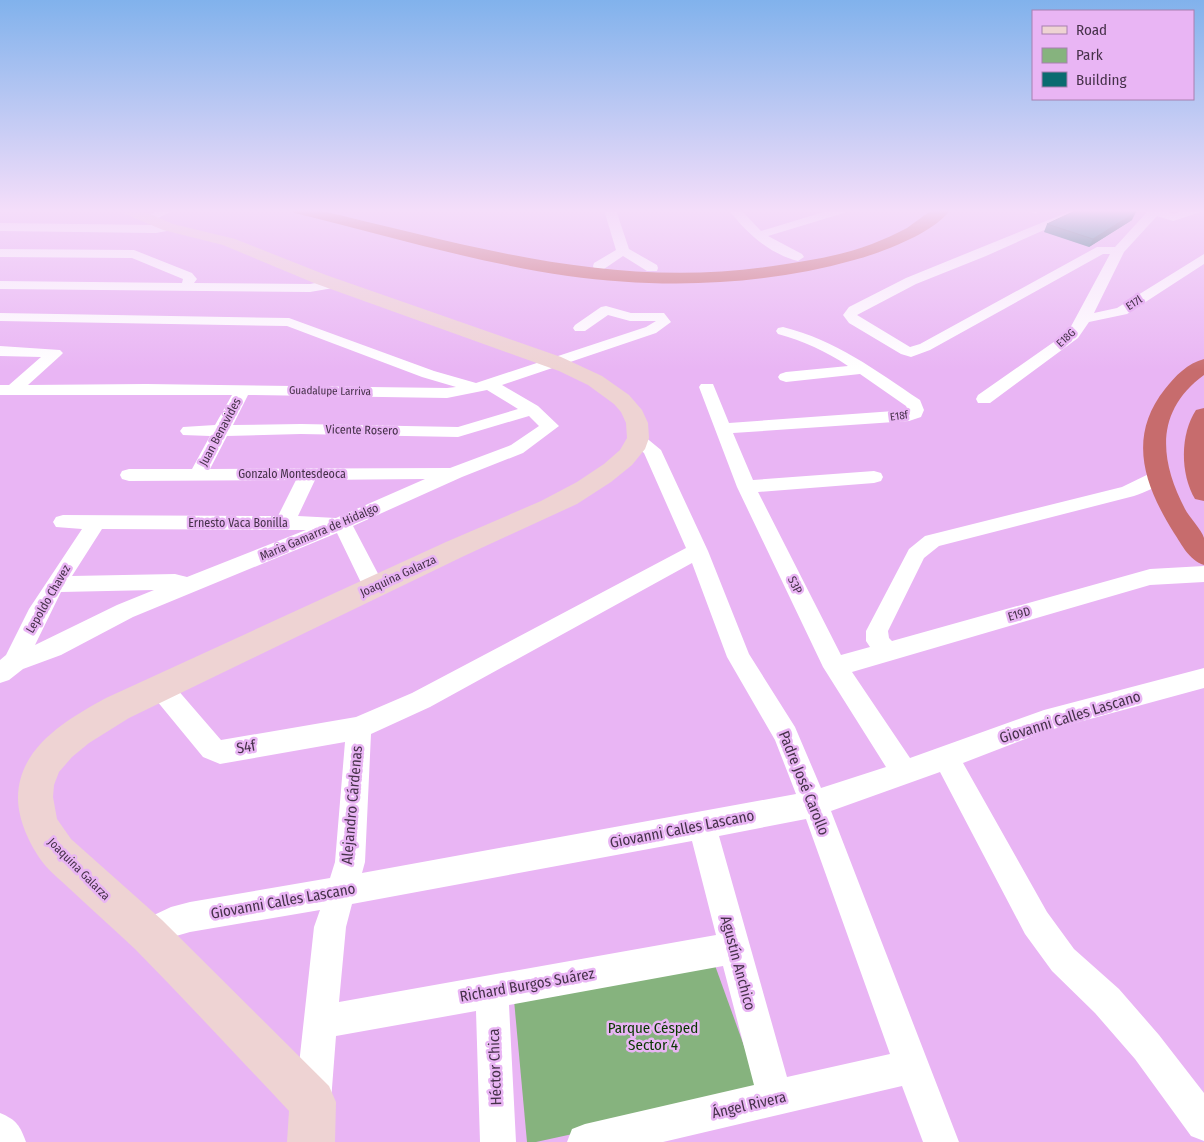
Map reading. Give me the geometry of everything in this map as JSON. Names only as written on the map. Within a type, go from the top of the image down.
[{"type":"highway","points":[[528,263],[621,276],[670,278],[767,273],[819,263]]},
{"type":"highway","points":[[580,263],[652,268],[732,266],[743,263]]},
{"type":"highway","points":[[1204,365],[1180,384],[1159,414],[1153,433],[1157,476],[1169,506],[1204,555]]},
{"type":"highway","points":[[1204,415],[1199,428],[1195,452],[1198,477],[1204,493]]},
{"type":"street","points":[[156,263],[187,276],[190,279],[188,282]]},
{"type":"street","points":[[281,263],[327,282],[554,361],[596,381],[622,400],[634,414],[638,440]]},
{"type":"street","points":[[599,266],[603,263]]},
{"type":"street","points":[[644,263],[652,268]]},
{"type":"street","points":[[956,263],[911,281],[854,310],[850,315],[854,320],[906,351],[911,352],[925,347],[1076,263]]},
{"type":"street","name":"E18G","points":[[984,399],[1073,335],[1084,318],[1112,263]]},
{"type":"street","name":"E17l","points":[[1084,318],[1099,317],[1122,311],[1196,263]]},
{"type":"street","points":[[0,281],[327,282]]},
{"type":"street","points":[[0,285],[310,288],[327,282]]},
{"type":"street","name":"Guadalupe Larriva","points":[[7,390],[242,390],[447,393],[482,386],[651,330],[664,322],[661,317],[648,315],[630,317],[606,310],[580,328]]},
{"type":"street","name":"Maria Gamarra de Hidalgo","points":[[0,317],[289,322],[421,372],[482,386],[532,410],[549,424],[549,427],[517,449],[455,473],[342,523],[188,587],[125,611],[8,668]]},
{"type":"street","name":"E18f","points":[[722,429],[909,416],[915,413],[914,404],[864,369],[822,344],[783,331]]},
{"type":"street","points":[[0,351],[55,353],[7,390]]},
{"type":"street","points":[[786,377],[864,369]]},
{"type":"street","name":"S3P","points":[[707,387],[746,486],[835,667],[904,772]]},
{"type":"street","name":"Juan Benavides","points":[[198,474],[242,390]]},
{"type":"street","name":"Vicente Rosero","points":[[189,431],[301,429],[454,432],[469,430],[532,410]]},
{"type":"street","name":"Padre José Carollo","points":[[638,440],[652,450],[698,551],[739,657],[786,735],[814,804],[941,1142]]},
{"type":"street","name":"Joaquina Galarza","points":[[312,1122],[148,934],[58,852],[48,840],[38,819],[35,794],[39,775],[63,743],[111,712],[567,498],[602,477],[631,452],[638,440]]},
{"type":"street","name":"Gonzalo Montesdeoca","points":[[129,475],[455,473]]},
{"type":"street","points":[[285,524],[308,474]]},
{"type":"street","points":[[887,651],[878,641],[876,631],[916,554],[922,547],[932,541],[1127,492],[1140,487],[1157,476]]},
{"type":"street","points":[[746,486],[874,477]]},
{"type":"street","name":"Ernesto Vaca Bonilla","points":[[63,522],[342,523]]},
{"type":"street","name":"Lepoldo Chavez","points":[[8,668],[55,584],[96,523]]},
{"type":"street","points":[[342,523],[374,587]]},
{"type":"street","name":"Alejandro Cárdenas","points":[[312,1122],[330,927],[350,862],[358,728],[421,700],[698,551]]},
{"type":"street","name":"E19D","points":[[835,667],[1150,577],[1204,574]]},
{"type":"street","points":[[55,584],[175,582],[185,584],[188,587]]},
{"type":"street","name":"Giovanni Calles Lascano","points":[[148,934],[171,922],[190,917],[479,868],[814,804],[946,758],[1044,721],[1204,678]]},
{"type":"street","name":"S4f","points":[[161,688],[212,749],[217,751],[358,728]]},
{"type":"street","points":[[946,758],[1036,924],[1063,960],[1107,1001],[1147,1047],[1204,1123]]},
{"type":"street","name":"Agustín Anchico","points":[[702,826],[775,1099]]},
{"type":"street","name":"Richard Burgos Suárez","points":[[320,1022],[734,948]]},
{"type":"street","name":"Héctor Chica","points":[[492,992],[498,1142]]},
{"type":"street","name":"Ángel Rivera","points":[[585,1142],[912,1066]]},
{"type":"street","points":[[0,1131],[8,1142]]},
{"type":"green space","name":"Parque Césped Sector 4","points":[[708,946],[761,1093],[536,1142],[527,1142],[513,989]]}]
